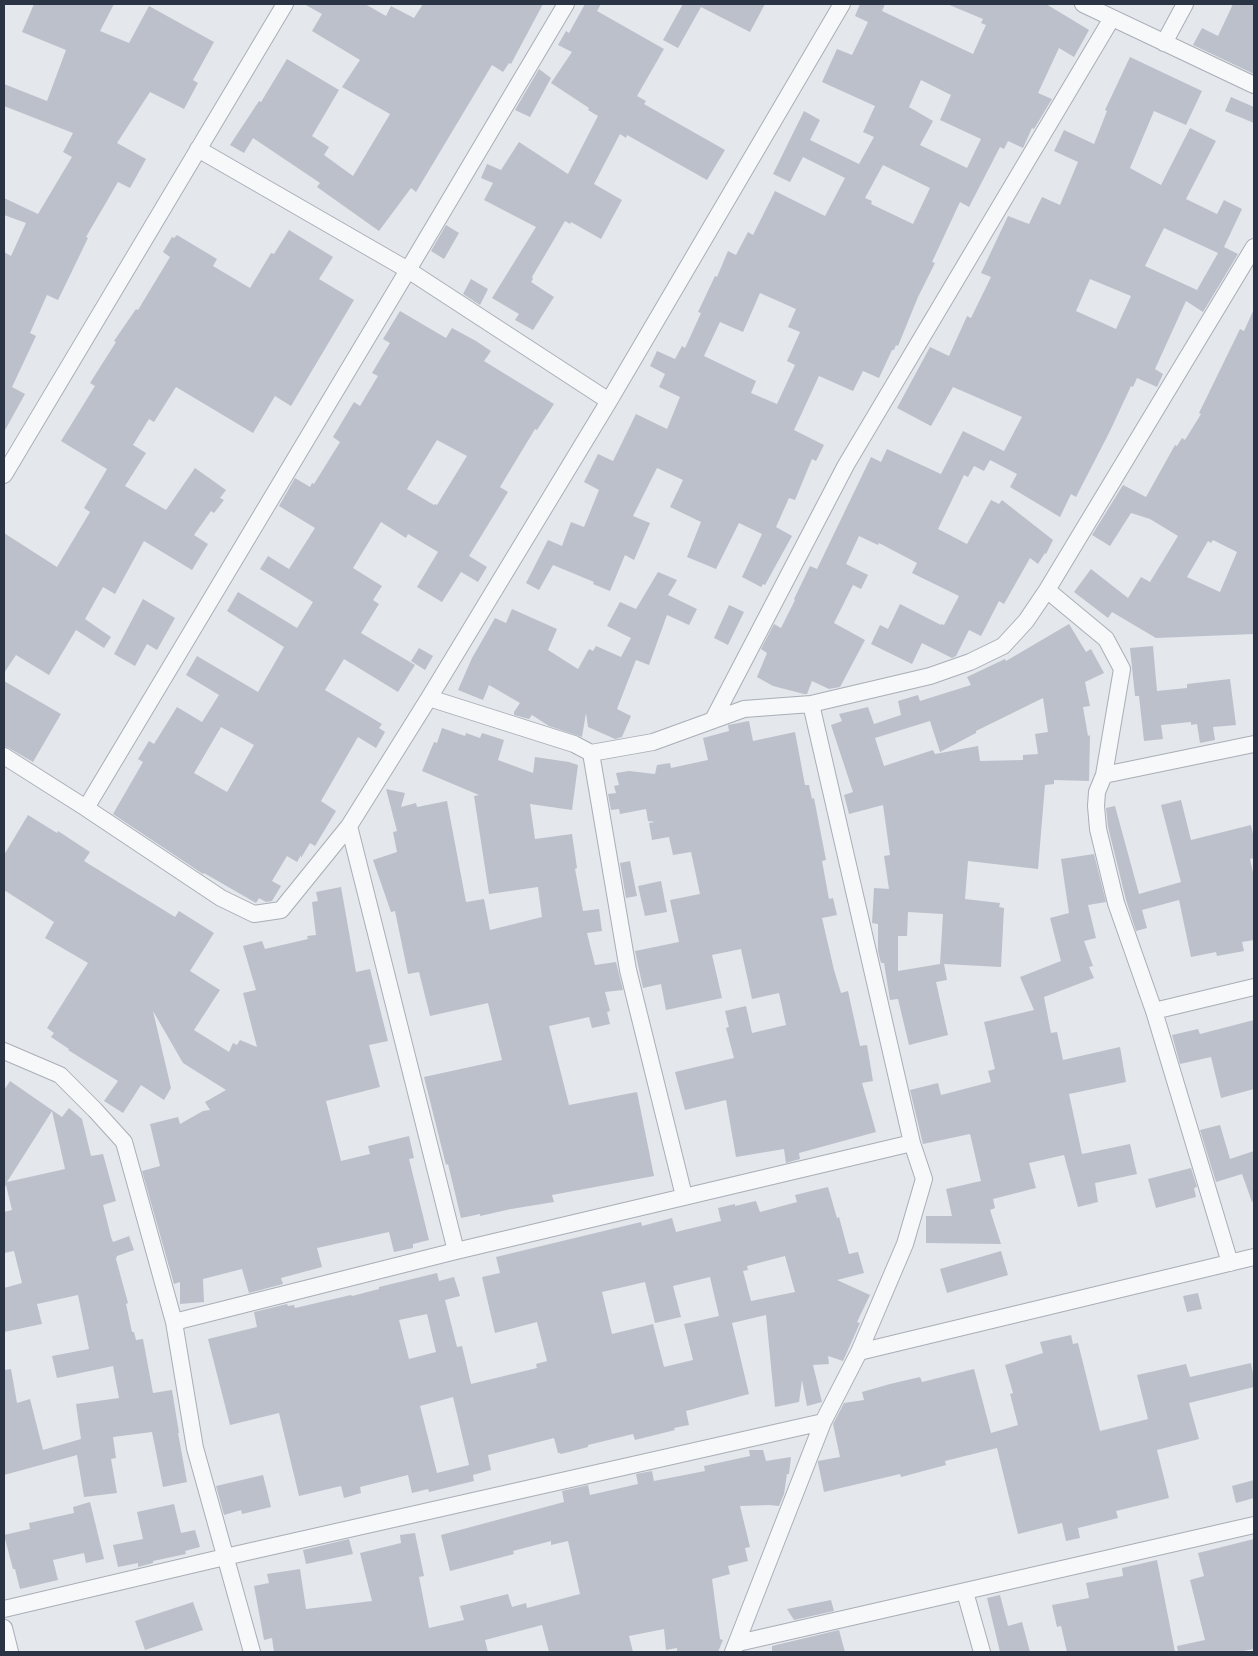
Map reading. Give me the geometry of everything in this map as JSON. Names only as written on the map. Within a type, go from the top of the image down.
[{"type":"street","points":[[4,475],[284,4]]},
{"type":"street","points":[[86,808],[566,4]]},
{"type":"street","points":[[4,756],[221,898],[254,914],[281,910],[348,826],[429,698],[609,401],[842,4]]},
{"type":"street","points":[[1083,4],[1254,85]]},
{"type":"street","points":[[1164,43],[1184,4]]},
{"type":"street","points":[[714,718],[846,465],[1112,18]]},
{"type":"street","points":[[198,149],[408,270],[609,401]]},
{"type":"street","points":[[429,698],[574,744],[591,753],[653,742],[744,708],[811,704],[930,676],[970,662],[1003,646],[1026,621],[1047,590],[1254,247]]},
{"type":"street","points":[[1047,590],[1106,639],[1122,669],[1104,776],[1097,792],[1098,829],[1116,904],[1154,1011],[1230,1263]]},
{"type":"street","points":[[736,1648],[824,1422],[859,1352],[904,1244],[924,1180],[912,1143],[811,704]]},
{"type":"street","points":[[1104,776],[1254,744]]},
{"type":"street","points":[[591,753],[628,970],[684,1196]]},
{"type":"street","points":[[348,826],[456,1251]]},
{"type":"street","points":[[1154,1011],[1254,987]]},
{"type":"street","points":[[4,1051],[60,1075],[124,1142],[174,1322],[195,1448],[252,1652]]},
{"type":"street","points":[[174,1322],[456,1251],[912,1143]]},
{"type":"street","points":[[859,1352],[1254,1257]]},
{"type":"street","points":[[4,1609],[225,1557],[824,1422]]},
{"type":"street","points":[[736,1648],[965,1592],[1254,1525]]},
{"type":"street","points":[[965,1592],[982,1652]]},
{"type":"street","points":[[4,1628],[10,1652]]},
{"type":"building","points":[[34,4],[114,4],[100,31],[129,43],[149,6],[214,42],[193,80],[198,83],[184,109],[150,92],[117,143],[146,159],[130,188],[118,182],[86,237],[88,238],[58,300],[47,295],[30,333],[36,336],[12,387],[25,394],[4,432],[4,252],[11,256],[26,223],[4,215],[4,198],[38,214],[72,157],[63,152],[73,133],[4,106],[4,84],[47,101],[66,50],[22,32]]},
{"type":"building","points":[[304,4],[365,4],[386,16],[391,6],[414,18],[423,4],[543,4],[511,64],[509,63],[503,72],[492,65],[416,192],[411,188],[379,231],[317,187],[320,183],[253,138],[244,153],[230,145],[259,101],[261,102],[287,59],[339,90],[312,136],[329,147],[324,155],[353,176],[390,114],[342,87],[360,60],[312,31],[322,14]]},
{"type":"building","points":[[585,4],[601,4],[597,11],[664,49],[637,96],[646,101],[644,104],[725,150],[707,180],[627,135],[626,138],[620,134],[594,184],[622,200],[601,239],[571,222],[570,224],[565,221],[532,277],[531,282],[554,297],[533,330],[515,320],[519,314],[492,298],[536,227],[484,200],[493,183],[481,178],[487,164],[501,170],[519,142],[568,174],[598,116],[551,83],[572,52],[558,45],[566,31],[569,33]]},
{"type":"building","points":[[683,4],[765,4],[750,32],[701,7],[678,48],[663,40]]},
{"type":"building","points":[[860,4],[885,4],[882,11],[973,54],[986,25],[981,23],[983,19],[947,4],[1046,4],[1089,30],[1074,57],[1059,48],[1038,93],[1052,99],[1034,129],[1032,128],[1023,148],[1008,141],[1004,149],[1000,147],[969,207],[960,202],[932,262],[935,263],[918,297],[898,346],[896,345],[894,350],[892,350],[879,378],[863,371],[853,391],[819,376],[794,430],[824,445],[816,461],[812,459],[795,500],[789,498],[776,527],[792,536],[765,585],[763,584],[761,587],[742,577],[762,534],[739,523],[716,569],[687,557],[701,522],[670,507],[683,480],[657,468],[633,516],[650,523],[634,560],[625,555],[610,591],[593,584],[594,582],[553,565],[539,590],[526,583],[548,540],[562,546],[571,522],[584,527],[599,490],[584,482],[598,454],[613,461],[636,414],[667,429],[680,397],[659,387],[665,374],[650,366],[657,351],[675,359],[682,346],[685,348],[701,313],[698,312],[715,276],[717,277],[728,251],[736,255],[748,232],[753,235],[775,191],[825,216],[845,178],[803,157],[790,182],[773,174],[804,111],[820,120],[810,140],[859,164],[874,137],[863,132],[875,106],[822,82],[837,49],[852,55],[868,22],[855,16]],"holes":[[[921,80],[951,95],[940,120],[981,139],[967,168],[920,145],[933,121],[909,107]],[[883,165],[930,188],[913,224],[871,204],[872,201],[865,198]],[[760,293],[796,309],[788,327],[800,332],[787,361],[795,365],[777,404],[751,393],[756,381],[704,356],[720,322],[743,332]]]},
{"type":"building","points":[[1233,4],[1254,4],[1254,74],[1193,45],[1202,28],[1218,36]]},
{"type":"building","points":[[1130,57],[1202,91],[1186,125],[1154,111],[1130,168],[1161,185],[1190,128],[1216,141],[1186,199],[1217,214],[1224,200],[1242,209],[1224,247],[1238,254],[1203,312],[1186,301],[1155,369],[1163,374],[1157,387],[1137,378],[1133,387],[1131,386],[1076,497],[1071,494],[1060,517],[1010,487],[1017,474],[990,460],[984,471],[974,466],[968,477],[964,475],[938,529],[967,544],[991,500],[999,504],[1002,500],[1053,540],[1038,564],[1030,558],[1004,604],[999,601],[981,636],[969,630],[956,656],[952,658],[922,643],[912,664],[871,644],[880,625],[888,629],[900,604],[944,625],[959,596],[912,573],[917,563],[879,543],[878,545],[859,536],[846,564],[868,575],[861,589],[853,585],[834,623],[865,640],[840,687],[829,689],[812,681],[807,694],[804,694],[773,686],[757,677],[767,653],[761,649],[774,624],[781,628],[810,566],[817,569],[871,457],[881,462],[887,449],[941,474],[963,431],[1004,451],[1022,417],[953,387],[931,426],[897,408],[930,347],[949,356],[967,316],[971,318],[991,277],[981,273],[1008,216],[1029,224],[1042,197],[1060,205],[1078,162],[1054,151],[1064,130],[1094,144],[1107,111],[1105,110]],"holes":[[[1164,228],[1218,253],[1197,290],[1145,266]],[[1090,279],[1131,296],[1116,329],[1076,311]]]},
{"type":"building","points":[[539,69],[551,78],[530,117],[515,110]]},
{"type":"building","points":[[1231,97],[1254,107],[1254,123],[1225,111]]},
{"type":"building","points":[[446,225],[459,233],[444,259],[431,251]]},
{"type":"building","points":[[289,230],[333,257],[319,279],[354,300],[291,406],[275,396],[253,433],[176,387],[154,422],[149,419],[133,445],[146,453],[125,486],[166,510],[195,468],[226,490],[220,498],[224,500],[214,513],[211,511],[194,535],[208,544],[192,570],[144,541],[115,594],[103,587],[85,619],[111,637],[104,648],[76,630],[49,675],[16,655],[4,673],[4,533],[57,567],[90,512],[84,508],[107,469],[61,441],[95,386],[90,383],[116,342],[114,341],[136,309],[138,310],[170,257],[163,252],[172,237],[174,238],[177,235],[217,259],[213,266],[250,288],[271,253],[274,254]]},
{"type":"building","points":[[471,279],[488,289],[480,305],[463,294]]},
{"type":"building","points":[[1254,309],[1254,634],[1156,638],[1112,612],[1108,618],[1074,592],[1091,569],[1128,598],[1141,577],[1150,582],[1178,536],[1150,519],[1131,513],[1110,546],[1092,535],[1123,485],[1146,497],[1175,445],[1177,446],[1182,438],[1185,440],[1201,414],[1199,413],[1240,329],[1244,331]],"holes":[[[1213,540],[1237,552],[1220,592],[1187,577],[1208,541],[1211,543]]]},
{"type":"building","points":[[400,311],[446,338],[452,328],[491,351],[484,361],[554,404],[537,430],[535,429],[500,487],[508,492],[469,556],[487,567],[478,582],[461,572],[442,602],[417,587],[438,552],[408,534],[406,538],[381,522],[353,568],[382,586],[373,600],[379,604],[361,633],[415,665],[398,692],[344,659],[325,690],[382,724],[379,728],[385,732],[376,748],[358,737],[321,801],[336,811],[315,846],[310,843],[297,862],[287,856],[272,881],[281,886],[272,901],[266,902],[259,898],[256,903],[203,874],[113,814],[143,762],[138,759],[149,741],[154,744],[177,707],[202,722],[219,695],[186,675],[197,656],[258,692],[284,647],[227,611],[238,592],[297,628],[313,602],[260,569],[268,556],[289,569],[315,528],[279,506],[295,478],[310,487],[312,483],[314,484],[340,442],[333,437],[354,402],[360,406],[378,376],[372,373],[390,343],[383,339]],"holes":[[[437,440],[467,456],[437,505],[434,505],[407,489]],[[221,727],[254,745],[227,792],[194,773]]]},
{"type":"building","points":[[658,572],[677,580],[668,595],[697,609],[689,625],[667,615],[649,665],[636,660],[617,709],[631,716],[622,737],[615,739],[588,727],[586,713],[582,737],[549,726],[532,715],[529,719],[514,715],[520,703],[489,685],[483,700],[458,690],[472,658],[495,618],[506,623],[512,609],[557,629],[548,650],[578,669],[589,649],[593,651],[596,646],[621,657],[631,638],[607,626],[620,602],[636,609]]},
{"type":"building","points":[[143,599],[175,618],[157,650],[147,644],[135,666],[114,654]]},
{"type":"building","points":[[729,605],[744,612],[728,645],[714,638]]},
{"type":"building","points":[[1069,624],[1086,652],[1091,649],[1104,673],[1085,682],[1090,706],[1083,707],[1088,736],[1090,735],[1089,781],[1054,780],[1054,784],[1045,785],[1038,869],[968,861],[965,899],[1000,903],[999,907],[1004,908],[1001,967],[944,964],[947,980],[936,982],[948,1035],[909,1045],[898,999],[890,1000],[884,963],[881,963],[878,951],[878,924],[872,923],[874,888],[889,889],[884,856],[890,855],[883,805],[849,814],[844,795],[853,792],[831,725],[842,721],[839,714],[868,707],[874,724],[901,715],[898,701],[918,695],[920,701],[971,685],[967,677],[1005,659],[1006,661]],"holes":[[[1043,698],[1048,732],[1035,734],[1038,754],[1023,755],[1023,760],[980,761],[978,746],[935,754],[933,750],[884,766],[875,738],[930,721],[940,752],[976,733],[976,731]],[[908,912],[943,914],[940,964],[898,971],[898,936],[907,936]]]},
{"type":"building","points":[[1153,646],[1157,691],[1187,688],[1187,684],[1230,679],[1236,725],[1213,727],[1215,740],[1200,743],[1197,724],[1191,725],[1191,722],[1161,725],[1163,739],[1144,741],[1139,696],[1135,696],[1130,648]]},
{"type":"building","points":[[419,648],[433,656],[425,670],[411,661]]},
{"type":"building","points":[[4,681],[61,714],[33,762],[4,746]]},
{"type":"building","points":[[749,721],[753,741],[795,732],[805,785],[809,785],[812,799],[814,798],[826,860],[822,861],[829,899],[833,898],[837,915],[822,918],[841,993],[848,991],[860,1046],[867,1045],[873,1081],[862,1083],[876,1132],[799,1153],[800,1159],[786,1163],[784,1149],[736,1157],[726,1100],[685,1110],[675,1072],[734,1058],[726,1028],[729,1027],[725,1011],[746,1006],[752,1033],[786,1025],[779,993],[752,999],[741,949],[712,955],[722,998],[666,1010],[661,984],[643,988],[635,951],[679,942],[670,900],[700,894],[691,852],[673,855],[669,837],[652,840],[649,823],[655,822],[648,821],[646,809],[620,814],[619,809],[611,810],[608,794],[616,793],[614,786],[619,785],[616,773],[629,771],[655,774],[657,765],[670,763],[671,768],[708,760],[703,738],[729,731],[728,725]]},
{"type":"building","points":[[442,728],[465,736],[466,733],[480,738],[482,733],[504,740],[498,760],[533,773],[535,757],[578,765],[572,810],[530,804],[535,839],[572,834],[577,868],[575,869],[583,911],[599,909],[602,931],[587,933],[595,965],[616,962],[623,990],[605,992],[610,1011],[607,1012],[610,1024],[592,1028],[589,1017],[549,1026],[569,1105],[637,1092],[654,1176],[552,1195],[554,1202],[461,1218],[424,1077],[502,1060],[488,1003],[430,1016],[419,972],[408,974],[395,911],[391,912],[373,860],[397,852],[393,832],[397,831],[386,789],[405,793],[401,807],[416,803],[417,807],[447,801],[466,902],[484,899],[490,930],[542,917],[538,887],[489,894],[474,796],[479,795],[422,771],[434,742],[437,743]]},
{"type":"building","points":[[1181,800],[1191,840],[1251,825],[1254,839],[1254,858],[1250,859],[1254,877],[1254,940],[1242,942],[1244,951],[1217,956],[1216,952],[1191,957],[1179,900],[1142,910],[1147,928],[1136,931],[1126,900],[1108,827],[1106,808],[1115,806],[1139,894],[1181,882],[1161,805]]},
{"type":"building","points":[[28,815],[57,833],[58,831],[90,852],[84,861],[175,917],[179,911],[214,933],[190,971],[220,990],[194,1030],[229,1052],[233,1043],[237,1045],[240,1040],[257,1047],[243,993],[256,990],[243,946],[262,941],[265,949],[308,939],[307,936],[316,935],[312,902],[318,901],[316,892],[341,887],[356,972],[370,969],[388,1041],[369,1045],[380,1087],[326,1101],[341,1161],[370,1154],[368,1146],[409,1136],[414,1158],[409,1159],[429,1240],[413,1244],[413,1248],[394,1252],[389,1232],[317,1248],[322,1267],[281,1278],[283,1284],[249,1293],[242,1269],[203,1279],[204,1302],[180,1304],[180,1282],[174,1284],[142,1171],[160,1166],[150,1124],[178,1117],[180,1124],[203,1111],[210,1110],[205,1102],[226,1090],[183,1063],[153,1011],[171,1088],[164,1100],[141,1085],[123,1113],[104,1101],[118,1081],[68,1050],[51,1037],[54,1033],[47,1028],[88,963],[45,938],[54,922],[4,890],[4,855]]},
{"type":"building","points":[[1094,854],[1106,902],[1088,905],[1096,938],[1084,941],[1093,966],[1089,967],[1094,978],[1044,997],[1051,1033],[1057,1032],[1063,1060],[1120,1047],[1126,1082],[1069,1094],[1082,1154],[1130,1144],[1137,1174],[1095,1183],[1098,1202],[1078,1207],[1064,1155],[1029,1163],[1036,1188],[993,1199],[995,1208],[990,1210],[1001,1244],[926,1243],[926,1216],[952,1216],[946,1189],[981,1181],[970,1134],[923,1144],[910,1090],[938,1083],[941,1095],[991,1082],[988,1071],[995,1069],[984,1022],[1034,1010],[1020,977],[1061,961],[1050,918],[1069,913],[1061,859]]},
{"type":"building","points":[[630,861],[637,896],[626,898],[620,863]]},
{"type":"building","points":[[661,881],[667,912],[645,916],[638,886]]},
{"type":"building","points":[[1254,1020],[1254,1089],[1221,1098],[1211,1057],[1180,1064],[1172,1035],[1198,1029],[1200,1034]]},
{"type":"building","points":[[10,1081],[62,1117],[69,1108],[82,1119],[91,1156],[103,1154],[116,1201],[103,1205],[111,1237],[113,1242],[129,1236],[134,1250],[117,1256],[116,1259],[128,1303],[126,1304],[132,1332],[134,1332],[136,1340],[143,1339],[153,1393],[172,1390],[187,1482],[163,1487],[152,1432],[113,1437],[116,1458],[111,1459],[117,1493],[84,1497],[77,1455],[4,1475],[4,1370],[11,1369],[17,1403],[30,1399],[43,1450],[81,1439],[76,1404],[119,1398],[113,1366],[57,1378],[52,1356],[89,1349],[78,1295],[37,1304],[42,1324],[4,1332],[4,1288],[22,1283],[14,1251],[4,1253],[4,1212],[12,1210],[6,1185],[4,1188],[4,1090]],"holes":[[[52,1111],[65,1169],[7,1182]]]},
{"type":"building","points":[[1220,1125],[1230,1159],[1254,1151],[1254,1201],[1252,1202],[1242,1174],[1216,1182],[1200,1130]]},
{"type":"building","points":[[1191,1168],[1197,1187],[1194,1188],[1196,1197],[1156,1208],[1148,1179]]},
{"type":"building","points":[[828,1187],[837,1218],[839,1217],[849,1254],[858,1252],[864,1273],[837,1280],[870,1295],[857,1322],[860,1323],[843,1361],[828,1356],[829,1364],[813,1365],[822,1402],[807,1406],[802,1380],[799,1402],[775,1407],[766,1315],[732,1323],[749,1394],[686,1411],[689,1425],[635,1440],[633,1434],[561,1454],[558,1453],[554,1438],[488,1455],[491,1470],[473,1475],[474,1481],[429,1492],[428,1489],[412,1493],[408,1475],[360,1487],[361,1493],[344,1498],[341,1486],[299,1496],[279,1413],[230,1425],[208,1339],[257,1327],[254,1312],[287,1304],[288,1306],[294,1305],[295,1308],[352,1296],[379,1289],[379,1287],[437,1273],[439,1281],[454,1277],[460,1296],[445,1300],[457,1347],[462,1346],[471,1384],[537,1368],[536,1364],[547,1361],[537,1322],[495,1333],[482,1277],[500,1273],[496,1257],[641,1222],[642,1226],[672,1218],[676,1232],[721,1221],[718,1208],[756,1201],[760,1212],[797,1202],[795,1195]],"holes":[[[785,1256],[795,1292],[751,1301],[743,1271],[748,1270],[747,1266]],[[710,1277],[719,1316],[684,1324],[693,1360],[664,1367],[653,1324],[612,1334],[602,1292],[645,1282],[655,1323],[681,1317],[673,1286]],[[427,1314],[436,1352],[409,1359],[399,1320]],[[453,1397],[469,1465],[437,1473],[420,1406]]]},
{"type":"building","points":[[1001,1251],[1008,1275],[947,1293],[940,1269]]},
{"type":"building","points":[[1198,1293],[1202,1309],[1187,1312],[1183,1296]]},
{"type":"building","points":[[1071,1335],[1073,1344],[1078,1343],[1100,1431],[1148,1419],[1137,1375],[1186,1364],[1190,1377],[1251,1363],[1254,1387],[1189,1403],[1199,1439],[1157,1450],[1169,1498],[1116,1511],[1118,1518],[1078,1528],[1080,1538],[1066,1541],[1062,1523],[1018,1534],[997,1448],[945,1461],[946,1465],[901,1477],[900,1474],[824,1492],[818,1461],[840,1457],[833,1424],[844,1403],[864,1400],[862,1392],[890,1384],[920,1377],[922,1382],[974,1369],[991,1433],[1018,1425],[1010,1394],[1013,1393],[1005,1365],[1043,1353],[1040,1342]]},
{"type":"building","points":[[749,1450],[763,1450],[766,1461],[791,1457],[789,1474],[787,1474],[784,1494],[779,1506],[740,1506],[750,1547],[745,1548],[748,1561],[728,1566],[730,1574],[712,1579],[720,1639],[723,1640],[718,1652],[677,1652],[677,1648],[666,1650],[664,1629],[629,1636],[633,1652],[549,1652],[542,1625],[485,1640],[488,1652],[274,1652],[272,1638],[264,1640],[254,1586],[269,1583],[267,1574],[300,1569],[306,1609],[372,1601],[360,1553],[401,1543],[400,1535],[415,1533],[424,1576],[419,1577],[429,1628],[464,1620],[460,1606],[508,1594],[512,1607],[526,1603],[527,1608],[580,1594],[568,1541],[551,1545],[551,1541],[513,1551],[514,1554],[450,1571],[441,1535],[564,1502],[562,1491],[588,1485],[590,1495],[638,1484],[636,1474],[652,1471],[654,1481],[705,1471],[704,1466],[750,1456]]},
{"type":"building","points":[[263,1475],[271,1507],[242,1514],[241,1510],[224,1515],[216,1486]]},
{"type":"building","points":[[1254,1480],[1254,1498],[1236,1503],[1232,1486]]},
{"type":"building","points":[[90,1502],[104,1559],[86,1563],[84,1553],[53,1560],[58,1580],[20,1589],[4,1535],[30,1529],[29,1523],[74,1513],[73,1507]]},
{"type":"building","points":[[174,1504],[181,1533],[195,1530],[200,1547],[185,1551],[186,1554],[153,1561],[153,1563],[138,1567],[138,1563],[118,1567],[113,1545],[143,1539],[137,1512]]},
{"type":"building","points":[[349,1539],[353,1554],[306,1564],[303,1550]]},
{"type":"building","points":[[1254,1539],[1254,1649],[1238,1652],[1178,1652],[1177,1646],[1205,1640],[1190,1580],[1204,1576],[1198,1553]]},
{"type":"building","points":[[1157,1560],[1175,1652],[1067,1652],[1061,1626],[1057,1627],[1052,1605],[1089,1598],[1086,1583],[1123,1576],[1122,1568]]},
{"type":"building","points":[[1000,1595],[1008,1626],[1022,1622],[1030,1652],[1000,1652],[987,1598]]},
{"type":"building","points":[[831,1600],[834,1611],[794,1620],[787,1609]]},
{"type":"building","points":[[193,1602],[203,1630],[145,1650],[135,1621]]},
{"type":"building","points":[[839,1630],[845,1652],[772,1652],[772,1646]]}]
